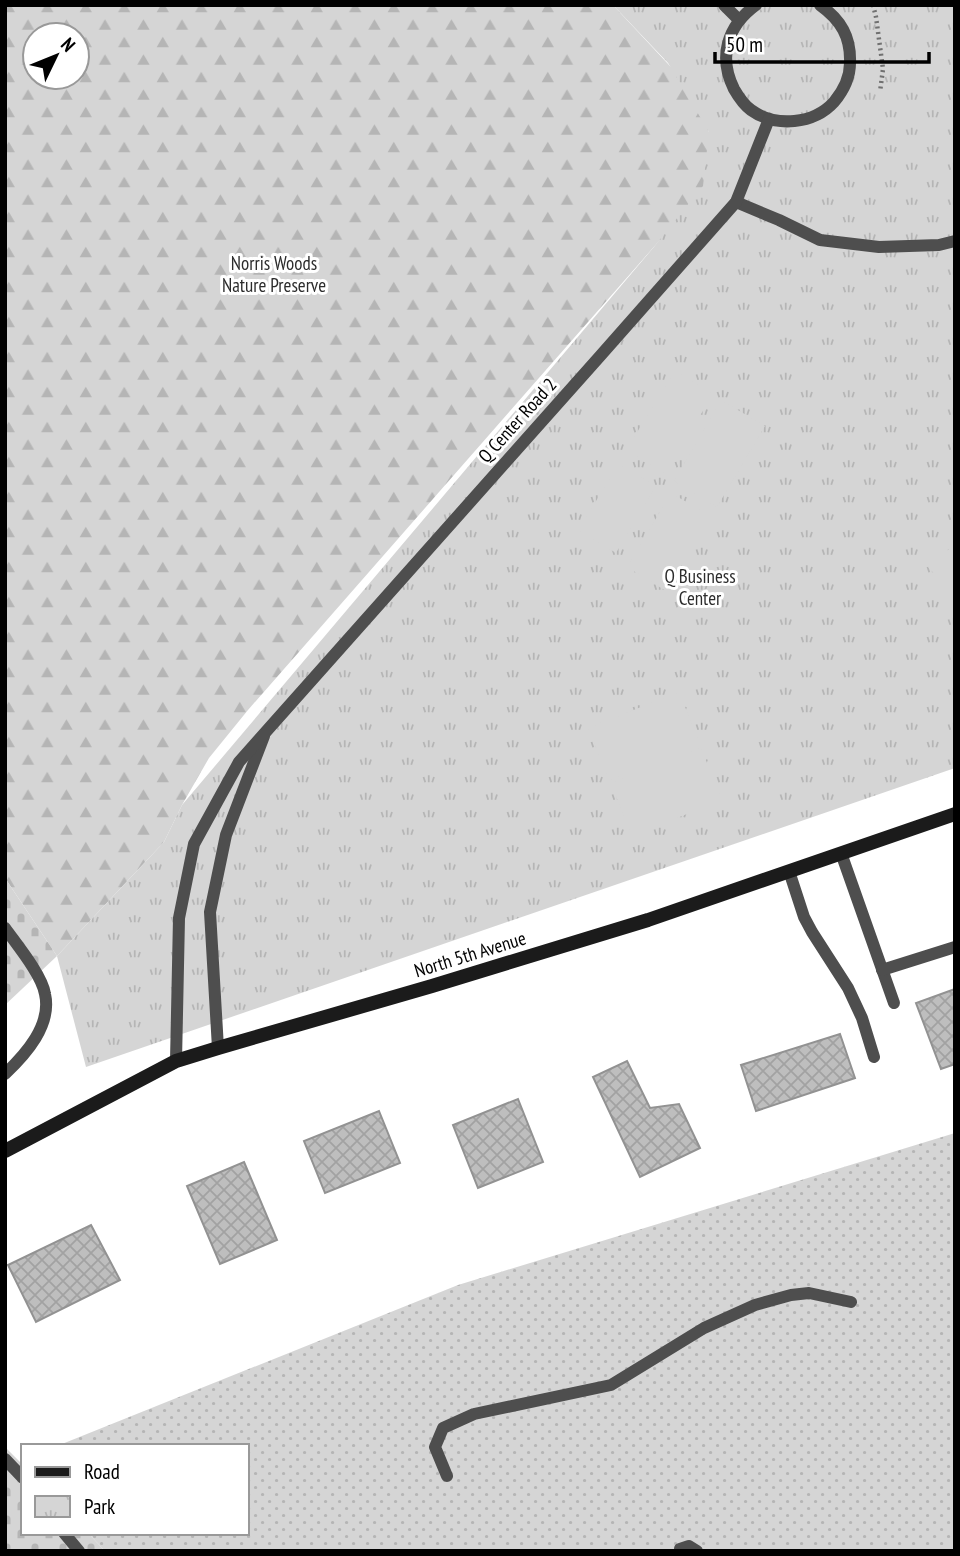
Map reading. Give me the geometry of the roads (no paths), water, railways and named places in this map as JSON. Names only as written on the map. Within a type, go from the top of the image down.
[{"type":"main road","name":"North 5th Avenue","points":[[5,1150],[176,1061],[648,920],[955,814]]},
{"type":"lane","points":[[724,5],[739,20]]},
{"type":"lane","points":[[756,5],[739,20],[729,38],[725,57],[728,77],[737,95],[751,110],[769,119],[790,122],[810,118],[828,108],[842,92],[850,72],[851,51],[845,31],[832,14],[820,5]]},
{"type":"lane","name":"Q Center Road 2","points":[[176,1061],[179,918],[194,844],[239,762],[736,202],[769,119]]},
{"type":"lane","points":[[736,202],[820,240],[879,247],[955,241]]},
{"type":"lane","points":[[218,1048],[210,912],[226,835],[267,729]]},
{"type":"lane","points":[[841,853],[894,1003]]},
{"type":"lane","points":[[789,871],[804,917],[848,988],[862,1018],[874,1057]]},
{"type":"lane","points":[[5,928],[41,982],[46,995],[45,1011],[34,1041],[25,1055],[5,1074]]},
{"type":"lane","points":[[882,970],[955,947]]},
{"type":"lane","points":[[447,1475],[435,1447],[443,1428],[474,1414],[611,1385],[704,1328],[755,1305],[809,1293],[851,1302]]},
{"type":"lane","points":[[5,1459],[21,1476]]},
{"type":"lane","points":[[65,1535],[65,1551]]},
{"type":"lane","points":[[65,1535],[79,1551]]},
{"type":"lane","points":[[680,1551],[689,1546],[697,1551]]},
{"type":"park label","name":"Norris Woods Nature Preserve","points":[[274,274]]},
{"type":"park label","name":"Q Business Center","points":[[700,587]]}]
